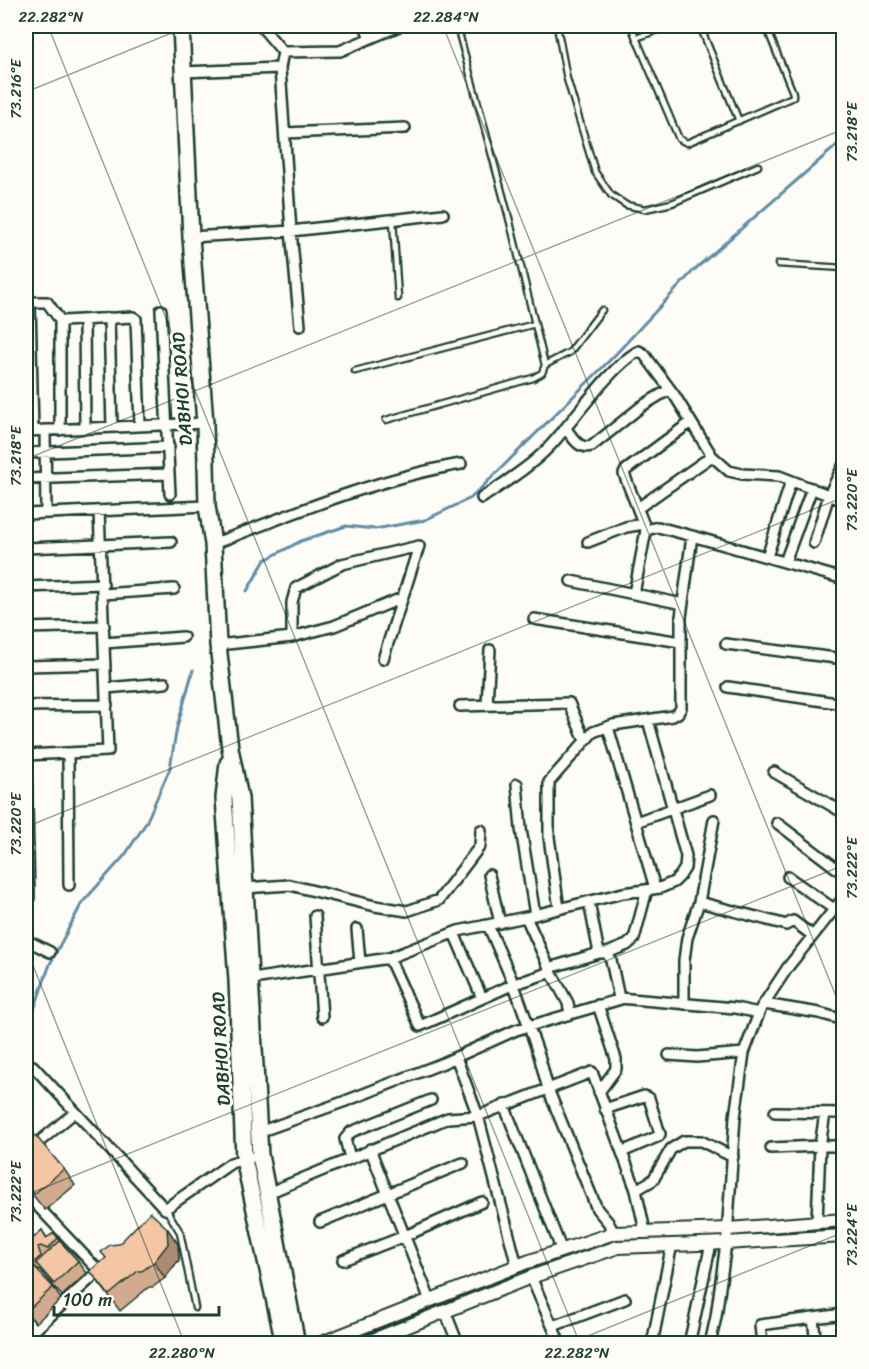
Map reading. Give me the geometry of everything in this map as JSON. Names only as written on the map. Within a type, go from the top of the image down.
[{"type":"main road","name":"DABHOI ROAD","points":[[181,26],[191,237],[205,423],[207,506],[213,544],[218,645],[230,748],[240,798],[244,888],[244,1159],[284,1344]]},
{"type":"main road","name":"DABHOI ROAD","points":[[230,748],[224,798],[261,1155],[297,1344]]},
{"type":"street","points":[[261,26],[284,52],[340,51],[399,26]]},
{"type":"street","points":[[365,26],[370,38]]},
{"type":"street","points":[[284,52],[280,68],[300,326]]},
{"type":"street","points":[[183,72],[280,68]]},
{"type":"street","points":[[285,133],[405,128]]},
{"type":"street","points":[[191,237],[291,231],[443,214]]},
{"type":"street","points":[[60,430],[60,320],[47,302],[28,302],[29,431],[45,430],[60,430],[85,429],[205,423]]},
{"type":"street","points":[[161,310],[170,494]]},
{"type":"street","points":[[60,320],[133,317],[137,322],[140,426]]},
{"type":"street","points":[[109,318],[112,427]]},
{"type":"street","points":[[84,320],[85,429]]},
{"type":"street","points":[[482,498],[526,468],[566,429],[608,378],[639,351],[644,354],[670,389],[712,456],[729,471],[779,476],[843,501]]},
{"type":"street","points":[[566,429],[580,446],[585,448],[592,446],[642,406],[670,389]]},
{"type":"street","points":[[634,594],[645,527],[624,474],[626,470],[692,422]]},
{"type":"street","points":[[45,430],[46,513]]},
{"type":"street","points":[[26,453],[169,447]]},
{"type":"street","points":[[638,508],[712,456]]},
{"type":"street","points":[[213,544],[292,513],[378,484],[417,472],[461,464]]},
{"type":"street","points":[[814,543],[843,464]]},
{"type":"street","points":[[26,479],[169,474]]},
{"type":"street","points":[[767,557],[791,481]]},
{"type":"street","points":[[785,562],[812,488]]},
{"type":"street","points":[[26,514],[207,506]]},
{"type":"street","points":[[26,755],[108,751],[99,511]]},
{"type":"street","points":[[588,542],[626,527],[658,526],[843,579]]},
{"type":"street","points":[[559,909],[549,837],[549,782],[593,732],[608,727],[673,716],[681,708],[683,604],[692,536]]},
{"type":"street","points":[[26,548],[171,542]]},
{"type":"street","points":[[292,637],[292,602],[296,588],[342,564],[419,546],[383,659]]},
{"type":"street","points":[[571,581],[683,604]]},
{"type":"street","points":[[26,587],[103,584]]},
{"type":"street","points":[[103,594],[174,589]]},
{"type":"street","points":[[218,645],[292,637],[334,626],[402,598]]},
{"type":"street","points":[[534,618],[681,642]]},
{"type":"street","points":[[26,628],[104,626]]},
{"type":"street","points":[[105,643],[183,637]]},
{"type":"street","points":[[726,644],[843,659]]},
{"type":"street","points":[[487,705],[490,650]]},
{"type":"street","points":[[26,666],[105,664]]},
{"type":"street","points":[[106,688],[165,683]]},
{"type":"street","points":[[728,687],[843,704]]},
{"type":"street","points":[[460,706],[569,703],[585,741]]},
{"type":"street","points":[[26,706],[107,705]]},
{"type":"street","points":[[244,980],[389,958],[454,933],[674,882],[685,868],[686,856],[648,720]]},
{"type":"street","points":[[389,958],[420,1026],[513,985],[550,970],[627,945],[634,939],[651,889],[636,822],[608,727]]},
{"type":"street","points":[[68,753],[69,885]]},
{"type":"street","points":[[26,760],[29,898]]},
{"type":"street","points":[[774,772],[843,813]]},
{"type":"street","points":[[517,784],[530,916],[550,970],[568,1003],[570,1014]]},
{"type":"street","points":[[636,822],[710,795]]},
{"type":"street","points":[[684,1004],[684,960],[687,938],[699,902],[714,820]]},
{"type":"street","points":[[777,823],[843,874]]},
{"type":"street","points":[[244,888],[290,885],[375,906],[407,911],[439,900],[480,846],[481,830]]},
{"type":"street","points":[[489,875],[500,923]]},
{"type":"street","points":[[788,876],[834,909]]},
{"type":"street","points":[[710,1344],[728,1229],[735,1117],[744,1053],[764,1004],[812,935],[843,897]]},
{"type":"street","points":[[589,902],[603,953],[611,960],[617,995],[621,999]]},
{"type":"street","points":[[699,902],[786,925],[793,921],[812,935]]},
{"type":"street","points":[[315,916],[322,1017]]},
{"type":"street","points":[[488,925],[513,985],[548,1089],[597,1209],[614,1233]]},
{"type":"street","points":[[357,928],[360,962]]},
{"type":"street","points":[[454,933],[482,998]]},
{"type":"street","points":[[26,940],[50,952]]},
{"type":"street","points":[[259,1131],[343,1102],[528,1026],[621,999],[735,1008],[759,1013]]},
{"type":"street","points":[[764,1004],[819,1013],[843,1020]]},
{"type":"street","points":[[598,1005],[616,1059],[616,1069],[599,1092]]},
{"type":"street","points":[[669,1055],[697,1057],[744,1053]]},
{"type":"street","points":[[456,1057],[478,1116],[517,1266]]},
{"type":"street","points":[[33,1065],[165,1209]]},
{"type":"street","points":[[268,1193],[448,1118],[478,1116],[592,1072],[636,1190],[645,1231]]},
{"type":"street","points":[[605,1109],[644,1096],[649,1098],[660,1134],[622,1152]]},
{"type":"street","points":[[350,1158],[345,1139],[351,1132],[431,1100]]},
{"type":"street","points":[[504,1105],[562,1251]]},
{"type":"street","points":[[26,1153],[75,1112]]},
{"type":"street","points":[[775,1113],[843,1113]]},
{"type":"street","points":[[818,1222],[820,1146],[825,1113]]},
{"type":"street","points":[[636,1190],[653,1180],[671,1149],[684,1141],[701,1141],[733,1157]]},
{"type":"street","points":[[771,1148],[843,1146]]},
{"type":"street","points":[[370,1149],[430,1300]]},
{"type":"street","points":[[157,1216],[231,1163],[261,1155]]},
{"type":"street","points":[[320,1222],[463,1163]]},
{"type":"street","points":[[26,1194],[99,1271]]},
{"type":"street","points":[[343,1260],[482,1202]]},
{"type":"street","points":[[319,1344],[517,1266],[614,1233],[728,1229],[843,1220]]},
{"type":"street","points":[[363,1344],[531,1277],[618,1247],[843,1236]]},
{"type":"street","points":[[652,1344],[672,1244]]},
{"type":"street","points":[[689,1344],[711,1244]]},
{"type":"street","points":[[26,1320],[33,1329],[36,1329],[107,1263]]},
{"type":"street","points":[[531,1277],[560,1344]]},
{"type":"street","points":[[553,1326],[625,1299]]},
{"type":"street","points":[[445,1311],[458,1344]]},
{"type":"street","points":[[762,1344],[760,1324],[843,1314]]},
{"type":"street","points":[[813,1318],[816,1344]]},
{"type":"lane","points":[[386,420],[533,378],[542,372],[545,365],[457,26]]},
{"type":"lane","points":[[557,26],[567,79],[596,172],[611,195],[626,205],[645,209],[672,203],[758,166]]},
{"type":"lane","points":[[631,26],[682,142],[692,141],[793,97],[766,26]]},
{"type":"lane","points":[[636,38],[669,26]]},
{"type":"lane","points":[[700,26],[739,121]]},
{"type":"lane","points":[[393,220],[398,298]]},
{"type":"lane","points":[[778,264],[843,268]]},
{"type":"lane","points":[[545,365],[570,352],[602,310]]},
{"type":"lane","points":[[356,371],[535,324]]},
{"type":"lane","points":[[165,1209],[180,1232],[195,1308]]},
{"type":"building","points":[[35,1135],[64,1169],[34,1194],[26,1184],[26,1142]]},
{"type":"building","points":[[150,1212],[167,1228],[168,1244],[154,1262],[142,1271],[138,1271],[109,1295],[90,1271],[106,1258],[101,1252],[110,1245],[119,1244]]},
{"type":"building","points":[[42,1230],[46,1238],[54,1233],[58,1238],[48,1249],[38,1247],[41,1256],[33,1263],[26,1255],[26,1245]]},
{"type":"building","points":[[60,1241],[78,1261],[54,1284],[36,1263]]},
{"type":"building","points":[[33,1266],[53,1287],[27,1311],[26,1273]]},
{"type":"waterway","points":[[247,591],[265,560],[301,541],[346,526],[375,529],[425,520],[471,498],[613,357],[694,270],[844,139]]},
{"type":"waterway","points":[[26,1032],[50,964],[82,903],[125,855],[146,823],[170,768],[177,727],[193,670]]}]
